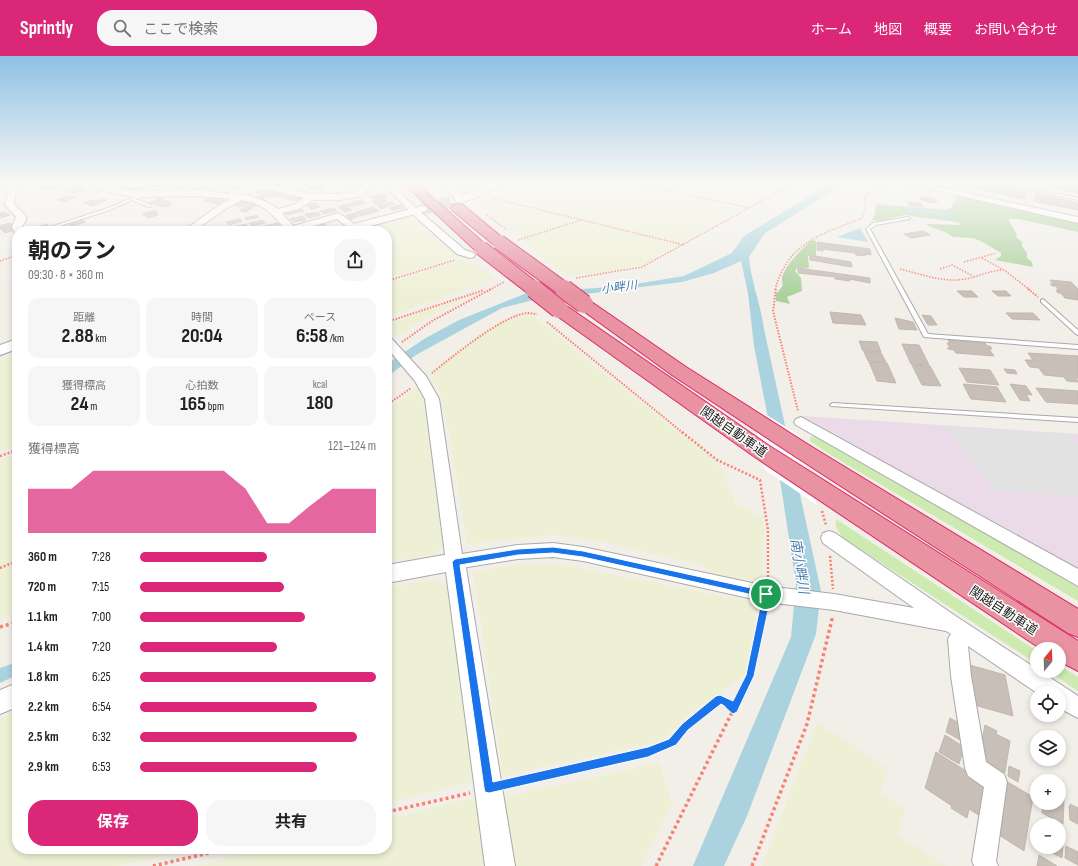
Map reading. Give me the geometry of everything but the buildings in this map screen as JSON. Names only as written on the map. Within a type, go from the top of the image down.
[{"type":"highway","name":"関越自動車道","points":[[445,220],[476,251],[760,450],[1078,657]]},
{"type":"highway","name":"関越自動車道","points":[[472,220],[499,242],[679,371],[804,452],[1078,624]]},
{"type":"street","points":[[195,226],[204,220]]},
{"type":"street","points":[[306,226],[327,220]]},
{"type":"street","points":[[357,226],[381,220]]},
{"type":"street","points":[[428,220],[461,252],[476,251]]},
{"type":"street","points":[[0,350],[12,345]]},
{"type":"street","points":[[392,346],[422,380],[432,399],[500,866]]},
{"type":"street","points":[[801,422],[1078,578]]},
{"type":"street","points":[[829,538],[1045,686]]},
{"type":"street","points":[[392,573],[518,552],[553,550],[583,554],[770,595],[831,602],[957,627]]},
{"type":"street","points":[[957,627],[961,676],[976,768],[996,782],[984,861],[986,866]]},
{"type":"street","points":[[0,702],[12,696]]},
{"type":"street","points":[[1066,700],[1078,708]]},
{"type":"lane","points":[[56,226],[75,220]]},
{"type":"lane","points":[[898,220],[874,224],[868,228],[926,336],[1078,347]]},
{"type":"lane","points":[[1043,301],[1078,333]]},
{"type":"lane","points":[[834,406],[1078,420]]},
{"type":"path","points":[[515,240],[582,220],[684,245]]},
{"type":"path","points":[[575,278],[608,274],[642,267],[729,220]]},
{"type":"path","points":[[801,422],[773,311],[773,296],[786,263],[800,247],[813,238],[858,220]]},
{"type":"path","points":[[392,279],[476,251]]},
{"type":"path","points":[[964,262],[996,253]]},
{"type":"path","points":[[0,261],[12,257]]},
{"type":"path","points":[[982,258],[1004,270],[1043,301]]},
{"type":"path","points":[[940,269],[952,265],[973,276]]},
{"type":"path","points":[[888,266],[940,278],[957,280],[997,269],[1004,270]]},
{"type":"path","points":[[392,320],[494,287],[432,321],[392,346]]},
{"type":"path","points":[[392,401],[494,326],[510,318],[536,312],[716,460],[731,468],[757,477],[760,480],[768,523],[770,595],[765,606],[750,676],[656,866]]},
{"type":"path","points":[[0,456],[12,452]]},
{"type":"path","points":[[752,866],[807,724],[834,612],[831,602],[829,538]]},
{"type":"path","points":[[0,568],[12,563]]},
{"type":"path","points":[[0,627],[12,623]]},
{"type":"path","points":[[392,811],[648,752],[673,742],[685,727],[720,700],[728,702],[733,709]]},
{"type":"path","points":[[153,866],[205,854]]},
{"type":"shaded area","points":[[803,416],[1078,434],[1078,571]]},
{"type":"shaded area","points":[[947,427],[1069,434],[1078,445],[1078,496],[993,490]]},
{"type":"green space","points":[[399,220],[416,220],[460,257],[392,277],[392,226],[377,226]]},
{"type":"green space","points":[[498,220],[719,220],[644,264],[595,274],[567,275],[545,259],[522,237]]},
{"type":"green space","points":[[941,220],[1008,220],[1017,235],[1016,237],[1022,242],[1022,246],[1027,253],[1027,258],[1032,262],[1033,267],[995,260],[1001,256],[1001,253],[981,241],[972,238],[953,237],[945,232],[928,226],[927,224],[961,225],[958,222]]},
{"type":"green space","points":[[1023,220],[1068,220],[1078,222],[1078,232]]},
{"type":"green space","points":[[812,240],[816,241],[816,255],[808,256],[809,268],[797,268],[795,271],[801,278],[802,291],[787,297],[790,304],[776,301],[776,294],[782,287],[783,273],[794,258]]},
{"type":"green space","points":[[465,259],[475,263],[494,279],[392,315],[392,281]]},
{"type":"green space","points":[[465,297],[466,298],[419,322],[396,337],[392,333],[392,322]]},
{"type":"green space","points":[[529,313],[707,454],[721,467],[737,507],[742,505],[764,519],[763,586],[713,576],[701,565],[602,542],[557,535],[467,544],[449,433],[441,396],[429,373],[503,320]]},
{"type":"green space","points":[[12,355],[12,448],[0,452],[0,361]]},
{"type":"green space","points":[[416,388],[423,398],[443,548],[432,555],[392,561],[392,405]]},
{"type":"green space","points":[[810,437],[822,437],[1078,586],[1078,601],[829,454],[810,441]]},
{"type":"green space","points":[[12,456],[12,614],[0,619],[0,460]]},
{"type":"green space","points":[[836,519],[1030,646],[1030,659],[843,538],[836,527]]},
{"type":"green space","points":[[521,564],[562,564],[757,603],[755,626],[746,674],[689,714],[662,741],[503,776],[473,572]]},
{"type":"green space","points":[[436,579],[449,588],[475,773],[469,783],[392,802],[392,586]]},
{"type":"green space","points":[[1066,669],[1078,677],[1078,691],[1058,678],[1066,678]]},
{"type":"green space","points":[[12,713],[12,854],[169,854],[118,866],[0,866],[0,719]]},
{"type":"green space","points":[[817,722],[888,769],[880,793],[906,810],[898,835],[946,866],[762,866]]},
{"type":"green space","points":[[659,763],[672,803],[641,866],[512,866],[503,797]]},
{"type":"green space","points":[[471,798],[478,800],[486,866],[195,866],[246,854],[392,854],[392,818]]},
{"type":"water","points":[[771,220],[786,220],[765,233],[749,257],[821,591],[816,634],[747,816],[724,866],[693,866],[791,637],[796,584],[780,480],[754,346],[748,293],[741,261],[714,273],[682,282],[529,301],[502,308],[416,355],[392,373],[392,361],[424,339],[459,320],[527,293],[623,286],[684,276],[732,253],[744,236]]},
{"type":"water","points":[[860,228],[868,242],[837,237]]},
{"type":"water","points":[[12,664],[12,677],[0,683],[0,668]]},
{"type":"pier","points":[[752,406],[799,435],[817,505],[764,469]]},
{"type":"waterway","points":[[372,226],[392,220]]},
{"type":"waterway","points":[[0,355],[12,350]]},
{"type":"route","points":[[553,550],[583,554],[766,594],[765,606],[750,676],[733,709],[728,702],[720,700],[685,727],[673,742],[648,752],[489,788],[455,562],[518,552],[553,550]]},
{"type":"water label","name":"小畔川","points":[[619,287]]},
{"type":"water label","name":"南小畔川","points":[[800,566]]}]
